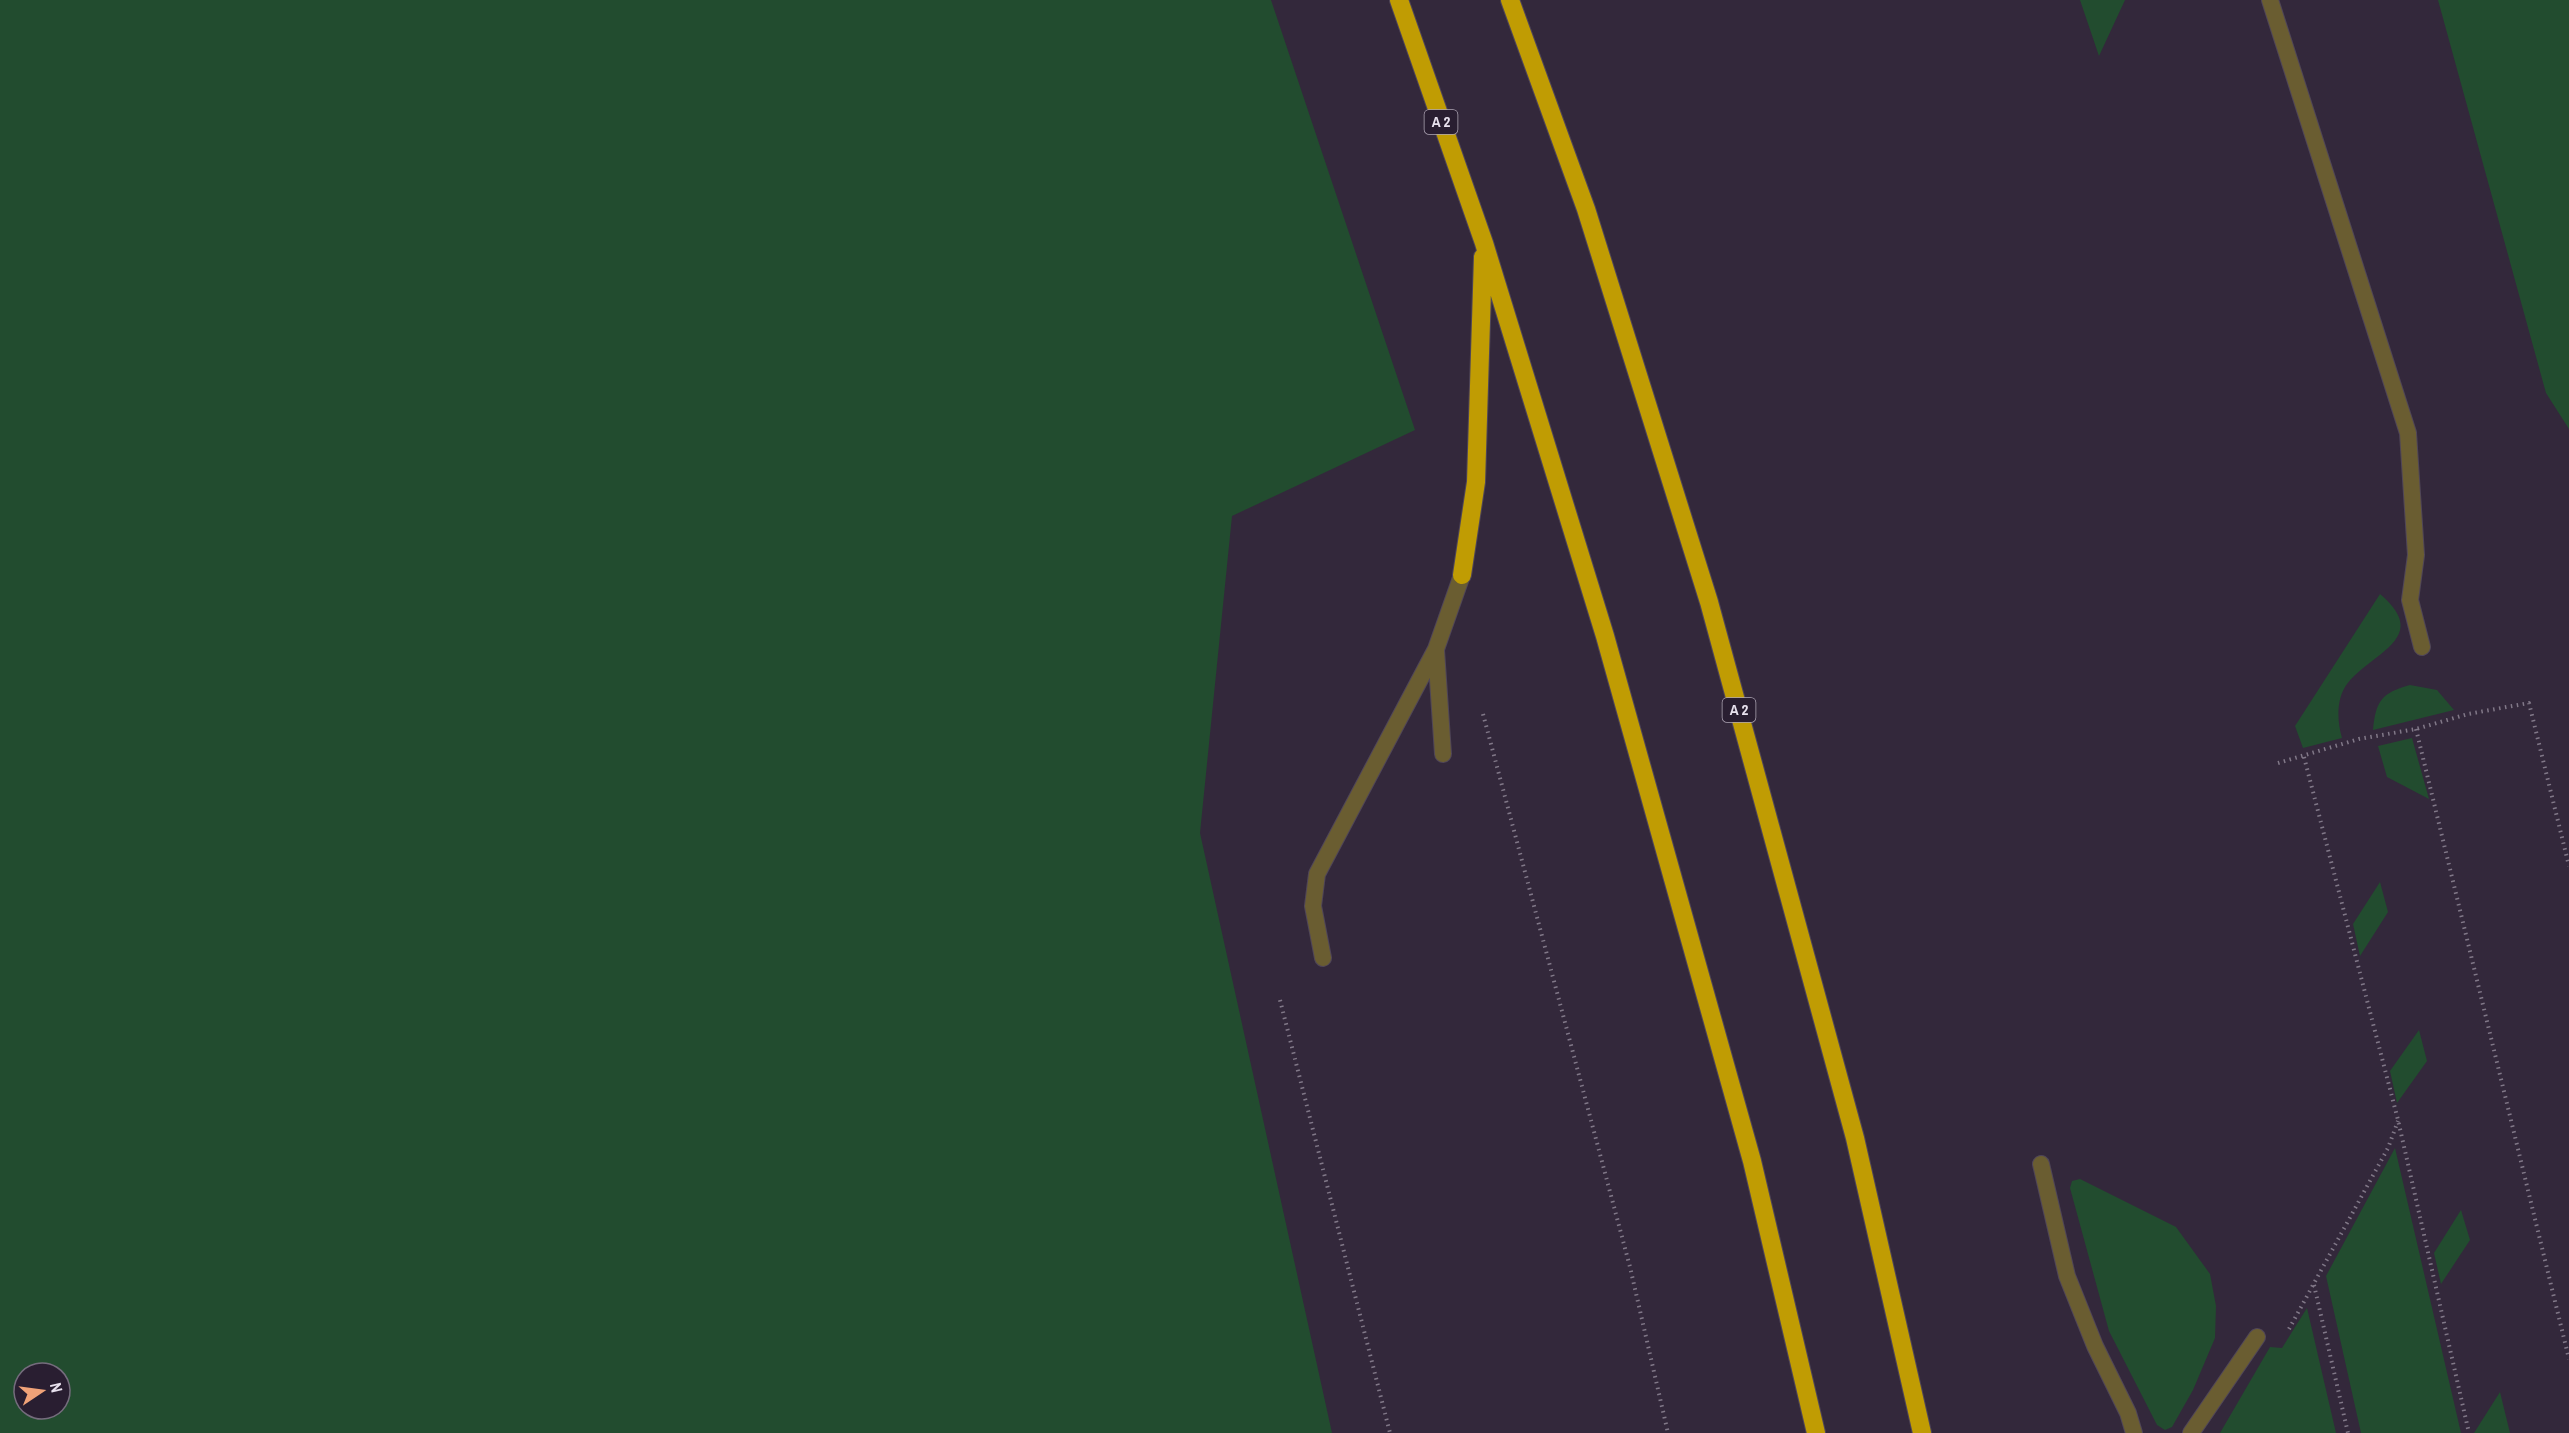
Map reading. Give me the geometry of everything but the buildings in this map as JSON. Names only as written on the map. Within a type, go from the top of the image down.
[{"type":"highway","name":"A 2","points":[[1399,0],[1484,243],[1605,636],[1752,1161],[1816,1433]]},
{"type":"highway","name":"A 2","points":[[1510,0],[1586,209],[1710,602],[1855,1138],[1922,1433]]},
{"type":"highway","points":[[1462,575],[1476,482],[1484,243]]},
{"type":"lane","points":[[2270,0],[2408,433],[2416,555],[2410,600],[2422,647]]},
{"type":"lane","points":[[1323,958],[1313,906],[1317,874],[1436,650],[1462,575]]},
{"type":"lane","points":[[1436,650],[1443,754]]},
{"type":"lane","points":[[2041,1164],[2067,1276],[2095,1346],[2128,1413],[2134,1433]]},
{"type":"lane","points":[[2192,1433],[2257,1337]]},
{"type":"path","points":[[2278,763],[2359,739],[2416,729],[2469,714],[2529,703],[2569,866]]},
{"type":"path","points":[[1483,714],[1630,1267],[1668,1433]]},
{"type":"path","points":[[2416,729],[2569,1359]]},
{"type":"path","points":[[2304,757],[2398,1120],[2469,1433]]},
{"type":"path","points":[[1280,999],[1390,1433]]},
{"type":"path","points":[[2257,1337],[2287,1332],[2388,1148],[2398,1120]]},
{"type":"path","points":[[2314,1284],[2348,1433]]},
{"type":"green space","points":[[0,0],[1271,0],[1415,430],[1232,516],[1200,833],[1332,1433],[0,1433]]},
{"type":"green space","points":[[2080,0],[2125,0],[2099,56]]},
{"type":"green space","points":[[2438,0],[2569,0],[2569,429],[2546,393]]},
{"type":"green space","points":[[2380,594],[2395,609],[2400,622],[2399,633],[2392,644],[2358,673],[2343,690],[2339,710],[2342,738],[2303,748],[2295,726]]},
{"type":"green space","points":[[2410,685],[2437,690],[2454,710],[2373,730],[2378,705],[2386,695]]},
{"type":"green space","points":[[2412,738],[2429,799],[2387,777],[2378,746]]},
{"type":"green space","points":[[2380,882],[2388,912],[2360,956],[2353,924]]},
{"type":"green space","points":[[2419,1030],[2427,1061],[2397,1103],[2390,1071]]},
{"type":"green space","points":[[2395,1148],[2461,1433],[2361,1433],[2326,1276]]},
{"type":"green space","points":[[2080,1179],[2176,1227],[2210,1274],[2216,1306],[2215,1338],[2193,1390],[2172,1427],[2165,1430],[2157,1425],[2109,1331],[2070,1188],[2072,1181]]},
{"type":"green space","points":[[2461,1210],[2470,1240],[2441,1284],[2434,1253]]},
{"type":"green space","points":[[2307,1308],[2336,1433],[2220,1433],[2270,1347],[2282,1348]]},
{"type":"green space","points":[[2500,1392],[2510,1433],[2474,1433]]}]
